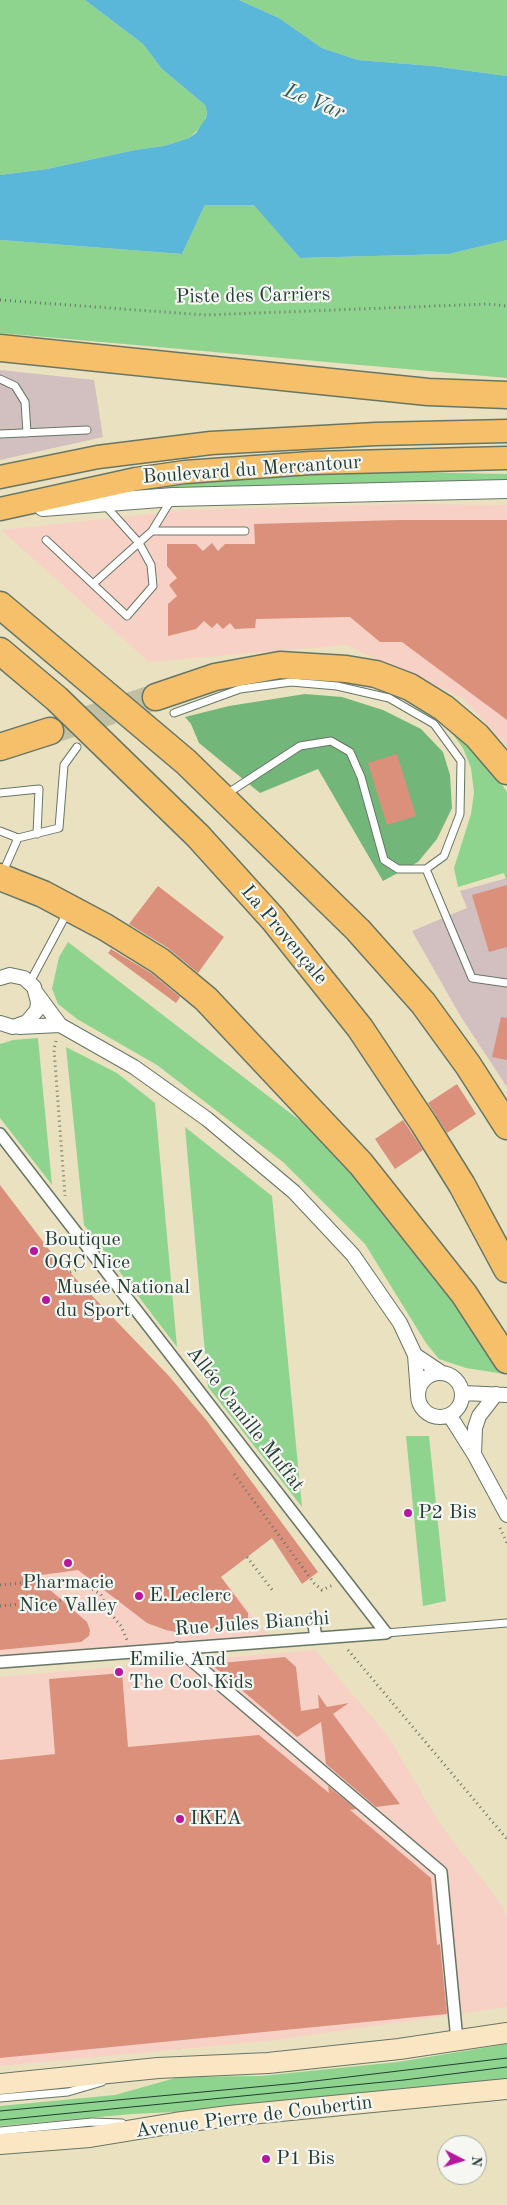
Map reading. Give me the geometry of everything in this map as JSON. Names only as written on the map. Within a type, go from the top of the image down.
[{"type":"highway","points":[[0,348],[428,392],[507,395]]},
{"type":"highway","points":[[0,605],[186,762],[223,796],[358,930],[423,1003],[468,1065],[507,1126]]},
{"type":"highway","name":"La Provençale","points":[[0,651],[57,699],[198,836],[278,926],[360,1028],[462,1185],[507,1269]]},
{"type":"highway","points":[[165,705],[215,677],[280,665],[346,669],[376,674],[410,687],[444,708],[477,736],[507,771]]},
{"type":"highway","points":[[0,747],[50,731]]},
{"type":"highway","points":[[0,877],[42,894],[105,927],[160,961],[206,999],[361,1164],[464,1294],[507,1360]]},
{"type":"main road","name":"Boulevard du Mercantour","points":[[0,477],[98,457],[211,443],[376,434],[507,431]]},
{"type":"main road","name":"Boulevard du Mercantour","points":[[0,510],[136,479],[185,472],[311,463],[507,458]]},
{"type":"main road","points":[[0,2084],[143,2069],[268,2063],[400,2049],[507,2033]]},
{"type":"main road","name":"Avenue Pierre de Coubertin","points":[[0,2144],[90,2137],[161,2125],[507,2089]]},
{"type":"street","points":[[0,510],[173,497],[507,489]]},
{"type":"street","points":[[3,975],[17,975],[30,982],[60,1026],[134,1067],[206,1119],[294,1192],[353,1255],[400,1323],[416,1355],[418,1394],[422,1408],[427,1414],[434,1417],[450,1416],[458,1409],[463,1393],[456,1379],[442,1373],[416,1355]]},
{"type":"street","points":[[6,1025],[27,1022],[33,1016],[36,1010],[37,994]]},
{"type":"street","points":[[6,1025],[60,1026]]},
{"type":"street","name":"Allée Camille Muffat","points":[[0,1134],[386,1632]]},
{"type":"street","points":[[418,1394],[423,1381],[429,1376],[442,1373]]},
{"type":"street","points":[[463,1393],[502,1394]]},
{"type":"street","points":[[474,1454],[475,1428],[479,1416],[502,1394]]},
{"type":"street","points":[[450,1416],[474,1454],[507,1515]]},
{"type":"street","points":[[313,1619],[316,1638]]},
{"type":"street","name":"Rue Jules Bianchi","points":[[0,1662],[386,1632]]},
{"type":"street","points":[[177,1648],[441,1872],[456,2030]]},
{"type":"lane","points":[[0,379],[15,386],[25,402],[27,433]]},
{"type":"lane","points":[[0,434],[87,430]]},
{"type":"lane","points":[[93,584],[152,531],[173,497]]},
{"type":"lane","points":[[46,540],[127,616],[153,586],[151,565],[139,542],[102,503]]},
{"type":"lane","points":[[152,531],[245,531]]},
{"type":"lane","points":[[165,705],[240,688],[291,682],[337,686],[389,698],[434,724],[461,761],[460,814],[444,856],[426,869],[398,869],[384,860],[361,777],[350,752],[331,741],[300,746],[223,796]]},
{"type":"lane","points":[[0,831],[18,838],[59,828],[64,765],[77,747]]},
{"type":"lane","points":[[0,793],[38,789],[37,834]]},
{"type":"lane","points":[[0,877],[18,838]]},
{"type":"lane","points":[[426,869],[472,978],[507,983]]},
{"type":"lane","points":[[30,982],[69,908]]},
{"type":"lane","name":"Rue Jules Bianchi","points":[[386,1632],[507,1623]]},
{"type":"lane","points":[[0,2098],[68,2092],[143,2069]]},
{"type":"lane","points":[[0,2131],[92,2122],[161,2125]]},
{"type":"path","name":"Piste des Carriers","points":[[0,300],[206,315],[487,304],[507,306]]},
{"type":"path","points":[[60,1026],[54,1049],[67,1221]]},
{"type":"path","points":[[234,1474],[314,1583]]},
{"type":"path","points":[[247,1557],[272,1591]]},
{"type":"path","points":[[0,1585],[61,1579],[86,1584],[101,1595],[107,1608],[121,1626],[132,1652]]},
{"type":"path","points":[[0,1606],[72,1599],[93,1608],[107,1608]]},
{"type":"path","points":[[336,1636],[507,1839]]},
{"type":"shaded area","points":[[0,370],[94,380],[103,437],[0,460]]},
{"type":"shaded area","points":[[403,504],[507,505],[507,746],[463,698],[346,645],[149,662],[1,530],[187,510]]},
{"type":"shaded area","points":[[507,878],[507,1087],[461,1017],[412,931],[467,908],[460,891]]},
{"type":"shaded area","points":[[0,1513],[221,1577],[274,1641],[0,1662]]},
{"type":"shaded area","name":"IKEA","points":[[315,1650],[388,1736],[440,1824],[504,1908],[507,1920],[507,2007],[268,2041],[0,2066],[0,1677]]},
{"type":"green space","points":[[0,0],[85,0],[143,44],[162,69],[205,105],[207,112],[204,124],[189,138],[164,146],[135,150],[47,169],[0,175]]},
{"type":"green space","points":[[239,0],[507,0],[507,76],[433,66],[358,60],[322,48],[279,18]]},
{"type":"green space","points":[[205,205],[255,205],[300,258],[449,254],[507,240],[507,378],[0,333],[0,240],[182,254]]},
{"type":"green space","points":[[359,471],[507,474],[507,483],[147,490],[167,484]]},
{"type":"green space","points":[[305,694],[342,697],[383,710],[421,729],[443,752],[450,775],[452,808],[437,839],[418,862],[383,881],[318,769],[260,793],[199,743],[191,724],[185,717],[229,706]]},
{"type":"green space","points":[[449,729],[484,758],[507,792],[507,882],[504,873],[458,887],[454,868],[471,814],[474,793],[471,768],[463,748]]},
{"type":"green space","points":[[68,942],[307,1126],[382,1205],[455,1296],[504,1374],[466,1368],[439,1359],[426,1343],[365,1244],[283,1162],[157,1065],[77,1019],[58,1004],[52,989],[59,957]]},
{"type":"green space","points":[[38,1038],[52,1185],[0,1118],[0,1044],[13,1040]]},
{"type":"green space","points":[[66,1047],[117,1073],[155,1103],[177,1347],[84,1225]]},
{"type":"green space","points":[[185,1127],[272,1196],[302,1507],[208,1387]]},
{"type":"green space","points":[[406,1436],[429,1436],[446,1601],[423,1606]]},
{"type":"green space","points":[[507,2044],[507,2080],[194,2111],[132,2114],[0,2126],[0,2106],[115,2095],[179,2077],[261,2076],[398,2062]]},
{"type":"water","name":"Le Var","points":[[85,0],[239,0],[279,18],[322,48],[358,60],[433,66],[507,76],[507,240],[449,254],[300,258],[254,205],[205,205],[182,254],[0,240],[0,175],[47,169],[135,150],[164,146],[189,138],[196,133],[206,118],[205,105],[162,69],[143,44]]},
{"type":"building","points":[[399,520],[507,520],[507,720],[402,642],[380,642],[350,617],[256,619],[255,628],[235,629],[230,623],[223,629],[217,623],[212,628],[204,621],[196,629],[168,636],[168,604],[177,596],[169,585],[177,578],[167,566],[167,544],[196,544],[203,551],[212,543],[218,551],[225,544],[255,544],[254,524]]},
{"type":"building","points":[[397,754],[416,816],[387,825],[368,763]]},
{"type":"building","points":[[507,885],[507,947],[489,952],[472,895]]},
{"type":"building","points":[[158,886],[224,937],[198,973],[168,948],[129,924]]},
{"type":"building","points":[[111,949],[151,973],[180,997],[176,1003],[108,953]]},
{"type":"building","points":[[501,1017],[507,1018],[507,1060],[492,1057]]},
{"type":"building","points":[[457,1084],[476,1114],[447,1133],[428,1103]]},
{"type":"building","points":[[403,1120],[423,1150],[395,1169],[375,1139]]},
{"type":"building","points":[[0,1185],[54,1256],[168,1375],[207,1421],[318,1572],[302,1584],[272,1538],[221,1577],[248,1613],[248,1620],[245,1625],[176,1632],[166,1630],[147,1623],[78,1570],[34,1576],[87,1622],[90,1630],[89,1636],[81,1642],[0,1650]]},
{"type":"building","points":[[285,1657],[296,1667],[301,1711],[319,1708],[318,1694],[327,1707],[349,1703],[333,1714],[400,1804],[376,1807],[326,1764],[321,1722],[297,1737],[211,1664]]},
{"type":"building","name":"IKEA","points":[[122,1673],[128,1747],[259,1735],[329,1793],[328,1786],[356,1809],[350,1810],[431,1878],[437,1945],[440,1944],[447,2014],[0,2058],[0,1760],[55,1754],[49,1679]]},
{"type":"tunnel","points":[[50,731],[156,697]]},
{"type":"tram line","points":[[0,2111],[298,2083],[507,2058]]},
{"type":"tram line","points":[[0,2120],[404,2080],[507,2067]]},
{"type":"place","name":"Boutique OGC Nice","points":[[34,1251]]},
{"type":"place","name":"Musée National du Sport","points":[[46,1300]]},
{"type":"place","name":"P2 Bis","points":[[408,1513]]},
{"type":"place","name":"Pharmacie Nice Valley","points":[[68,1563]]},
{"type":"place","name":"E.Leclerc","points":[[139,1596]]},
{"type":"place","name":"Emilie And The Cool Kids","points":[[119,1672]]},
{"type":"place","name":"IKEA","points":[[180,1819]]},
{"type":"place","name":"P1 Bis","points":[[266,2159]]}]
